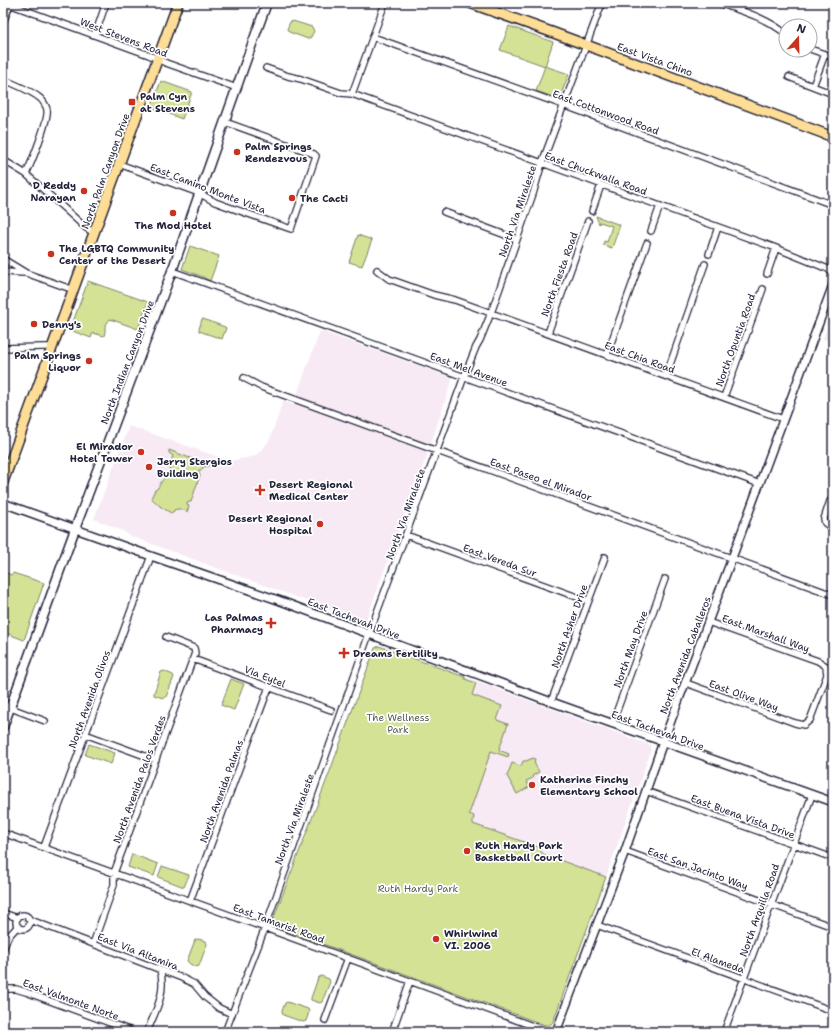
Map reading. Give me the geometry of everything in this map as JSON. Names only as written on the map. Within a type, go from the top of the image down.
[{"type":"main road","name":"North Palm Canyon Drive","points":[[3,482],[178,3]]},
{"type":"main road","name":"North Indian Canyon Drive","points":[[3,727],[6,707],[172,271],[267,3]]},
{"type":"main road","name":"East Vista Chino","points":[[470,3],[833,137]]},
{"type":"street","points":[[95,35],[106,3]]},
{"type":"street","points":[[352,94],[385,3]]},
{"type":"street","name":"North Via Miraleste","points":[[225,1032],[265,928],[369,634],[438,451],[464,377],[491,313],[533,194],[542,163],[602,3]]},
{"type":"street","points":[[719,3],[734,6],[778,27]]},
{"type":"street","points":[[3,23],[8,4]]},
{"type":"street","name":"West Stevens Road","points":[[8,4],[17,5],[149,55],[166,63],[237,88]]},
{"type":"street","name":"East Cottonwood Road","points":[[373,37],[563,105],[833,205]]},
{"type":"street","points":[[818,52],[833,57]]},
{"type":"street","points":[[813,86],[825,54]]},
{"type":"street","name":"East Chuckwalla Road","points":[[266,68],[340,93],[352,94],[776,248],[833,271]]},
{"type":"street","points":[[789,77],[833,94]]},
{"type":"street","points":[[3,79],[31,92],[42,100],[47,109],[46,120],[31,164],[26,174]]},
{"type":"street","name":"East Camino Monte Vista","points":[[119,164],[199,193],[215,202],[291,229],[316,156],[225,122]]},
{"type":"street","points":[[3,160],[26,174],[86,228],[94,233]]},
{"type":"street","points":[[592,210],[601,185]]},
{"type":"street","points":[[651,231],[660,206]]},
{"type":"street","points":[[444,212],[516,240]]},
{"type":"street","name":"North Fiesta Road","points":[[548,333],[588,221]]},
{"type":"street","points":[[709,254],[718,227]]},
{"type":"street","points":[[607,354],[647,243]]},
{"type":"street","points":[[767,274],[776,248]]},
{"type":"street","points":[[3,259],[26,273],[74,290]]},
{"type":"street","points":[[666,376],[705,264]]},
{"type":"street","name":"East Chia Road","points":[[377,270],[389,279],[434,295],[455,300],[548,333],[783,419]]},
{"type":"street","name":"East Mel Avenue","points":[[172,271],[760,484]]},
{"type":"street","points":[[3,272],[26,273]]},
{"type":"street","name":"North Avenida Caballeros","points":[[556,1032],[625,851],[663,742],[833,285]]},
{"type":"street","name":"North Opuntia Road","points":[[724,397],[763,288]]},
{"type":"street","points":[[3,348],[53,347]]},
{"type":"street","name":"East Paseo el Mirador","points":[[244,378],[261,387],[833,594]]},
{"type":"street","points":[[830,501],[824,519],[825,524],[833,529]]},
{"type":"street","name":"East Tachevah Drive","points":[[3,503],[258,593],[551,702],[833,802]]},
{"type":"street","name":"East Vereda Sur","points":[[406,535],[588,601]]},
{"type":"street","name":"North Avenida Olivos","points":[[44,847],[151,556]]},
{"type":"street","name":"North Asher Drive","points":[[551,702],[605,557]]},
{"type":"street","name":"North May Drive","points":[[612,724],[665,579]]},
{"type":"street","name":"East Marshall Way","points":[[708,622],[818,661],[826,666],[826,675],[810,720],[804,725],[795,723]]},
{"type":"street","points":[[166,637],[194,648],[195,653],[193,659]]},
{"type":"street","name":"Via Eytel","points":[[193,659],[330,710]]},
{"type":"street","name":"North Avenida Palos Verdes","points":[[93,944],[114,885],[114,873],[193,659]]},
{"type":"street","name":"East Olive Way","points":[[686,683],[795,723]]},
{"type":"street","name":"North Avenida Palmas","points":[[190,901],[269,687]]},
{"type":"street","points":[[6,707],[45,720]]},
{"type":"street","points":[[85,734],[156,760]]},
{"type":"street","name":"East Buena Vista Drive","points":[[646,791],[833,858]]},
{"type":"street","name":"North Arquilla Road","points":[[724,1032],[812,795]]},
{"type":"street","name":"East Tamarisk Road","points":[[3,833],[549,1032]]},
{"type":"street","name":"East San Jacinto Way","points":[[625,851],[833,927]]},
{"type":"street","name":"East Via Altamira","points":[[3,913],[18,918],[23,915],[28,919],[182,978],[194,984],[205,997],[219,1008],[232,1014]]},
{"type":"street","points":[[18,918],[16,922],[18,926]]},
{"type":"street","points":[[18,926],[21,928],[26,928],[29,925],[28,919]]},
{"type":"street","name":"El Alameda","points":[[597,925],[833,1011]]},
{"type":"street","points":[[3,950],[8,937],[18,926]]},
{"type":"street","points":[[325,1020],[348,958]]},
{"type":"street","points":[[147,1032],[162,990],[160,970]]},
{"type":"street","points":[[392,1032],[410,981]]},
{"type":"street","name":"East Valmonte Norte","points":[[3,988],[16,989],[26,992],[131,1032]]},
{"type":"shaded area","points":[[833,311],[833,343],[823,339]]},
{"type":"shaded area","name":"Desert Regional Medical Center","points":[[320,331],[452,378],[427,455],[365,620],[361,621],[130,536],[123,531],[94,519],[129,426],[230,461],[255,456],[262,450],[270,439],[283,401],[293,405]]},
{"type":"shaded area","name":"Katherine Finchy Elementary School","points":[[465,677],[650,745],[651,750],[606,877],[543,854],[538,847],[473,824],[474,816],[421,797]]},
{"type":"green space","points":[[293,21],[312,27],[314,31],[311,37],[308,39],[289,32],[287,29],[290,22]]},
{"type":"green space","points":[[509,26],[553,42],[545,66],[500,50]]},
{"type":"green space","points":[[545,66],[569,74],[560,97],[556,98],[536,91]]},
{"type":"green space","points":[[161,81],[192,92],[182,119],[151,107]]},
{"type":"green space","points":[[596,216],[620,225],[612,248],[603,245],[604,241],[607,242],[612,226],[600,222],[599,224]]},
{"type":"green space","points":[[358,235],[372,240],[362,266],[349,262]]},
{"type":"green space","points":[[190,246],[219,256],[210,281],[182,269]]},
{"type":"green space","points":[[88,281],[148,302],[138,329],[110,319],[105,326],[104,336],[93,333],[91,338],[70,330]]},
{"type":"green space","points":[[202,319],[226,328],[222,339],[199,331]]},
{"type":"green space","points":[[169,450],[213,465],[203,467],[202,470],[198,471],[200,475],[191,502],[187,503],[189,506],[187,512],[178,509],[171,513],[151,498],[155,490],[169,473],[173,456],[169,453]]},
{"type":"green space","points":[[3,572],[12,575],[13,573],[44,583],[24,640],[3,632]]},
{"type":"green space","name":"Ruth Hardy Park","points":[[379,646],[465,677],[465,679],[476,683],[472,695],[502,706],[497,720],[508,724],[499,750],[509,754],[508,757],[491,751],[469,814],[474,816],[473,824],[538,847],[543,854],[606,877],[553,1022],[550,1025],[545,1025],[276,927],[274,924],[273,920],[375,648]]},
{"type":"green space","points":[[164,671],[173,675],[174,677],[166,697],[163,698],[154,695],[154,693],[161,672]]},
{"type":"green space","points":[[231,679],[244,684],[234,710],[221,705]]},
{"type":"green space","points":[[89,744],[115,753],[111,764],[85,755]]},
{"type":"green space","points":[[533,758],[535,759],[535,764],[539,772],[532,776],[533,778],[526,781],[529,787],[517,794],[507,776],[512,763],[521,766],[523,761]]},
{"type":"green space","points":[[132,854],[158,864],[154,876],[128,867]]},
{"type":"green space","points":[[162,866],[189,875],[184,887],[158,877]]},
{"type":"green space","points":[[198,939],[206,941],[207,944],[199,966],[196,967],[187,961],[195,940]]},
{"type":"green space","points":[[321,976],[329,979],[330,982],[322,1002],[320,1003],[311,1000],[311,998],[318,978]]},
{"type":"green space","points":[[287,1002],[308,1009],[309,1012],[306,1021],[303,1022],[283,1015],[282,1011],[285,1003]]},
{"type":"place","name":"Palm Cyn at Stevens","points":[[132,102]]},
{"type":"place","name":"Palm Springs Rendezvous","points":[[237,152]]},
{"type":"place","name":"D Reddy Narayan","points":[[84,191]]},
{"type":"place","name":"The Cacti","points":[[292,198]]},
{"type":"place","name":"The Mod Hotel","points":[[173,213]]},
{"type":"place","name":"The LGBTQ Community Center of the Desert","points":[[51,254]]},
{"type":"place","name":"Denny's","points":[[34,324]]},
{"type":"place","name":"Palm Springs Liquor","points":[[89,361]]},
{"type":"place","name":"El Mirador Hotel Tower","points":[[141,452]]},
{"type":"place","name":"Jerry Stergios Building","points":[[149,467]]},
{"type":"place","name":"Desert Regional Medical Center","points":[[260,490]]},
{"type":"place","name":"Desert Regional Hospital","points":[[320,524]]},
{"type":"place","name":"Las Palmas Pharmacy","points":[[271,623]]},
{"type":"place","name":"Dreams Fertility","points":[[344,653]]},
{"type":"place","name":"Katherine Finchy Elementary School","points":[[532,785]]},
{"type":"place","name":"Ruth Hardy Park Basketball Court","points":[[467,851]]},
{"type":"place","name":"Whirlwind VI. 2006","points":[[436,939]]},
{"type":"park label","name":"The Wellness Park","points":[[398,722]]}]
